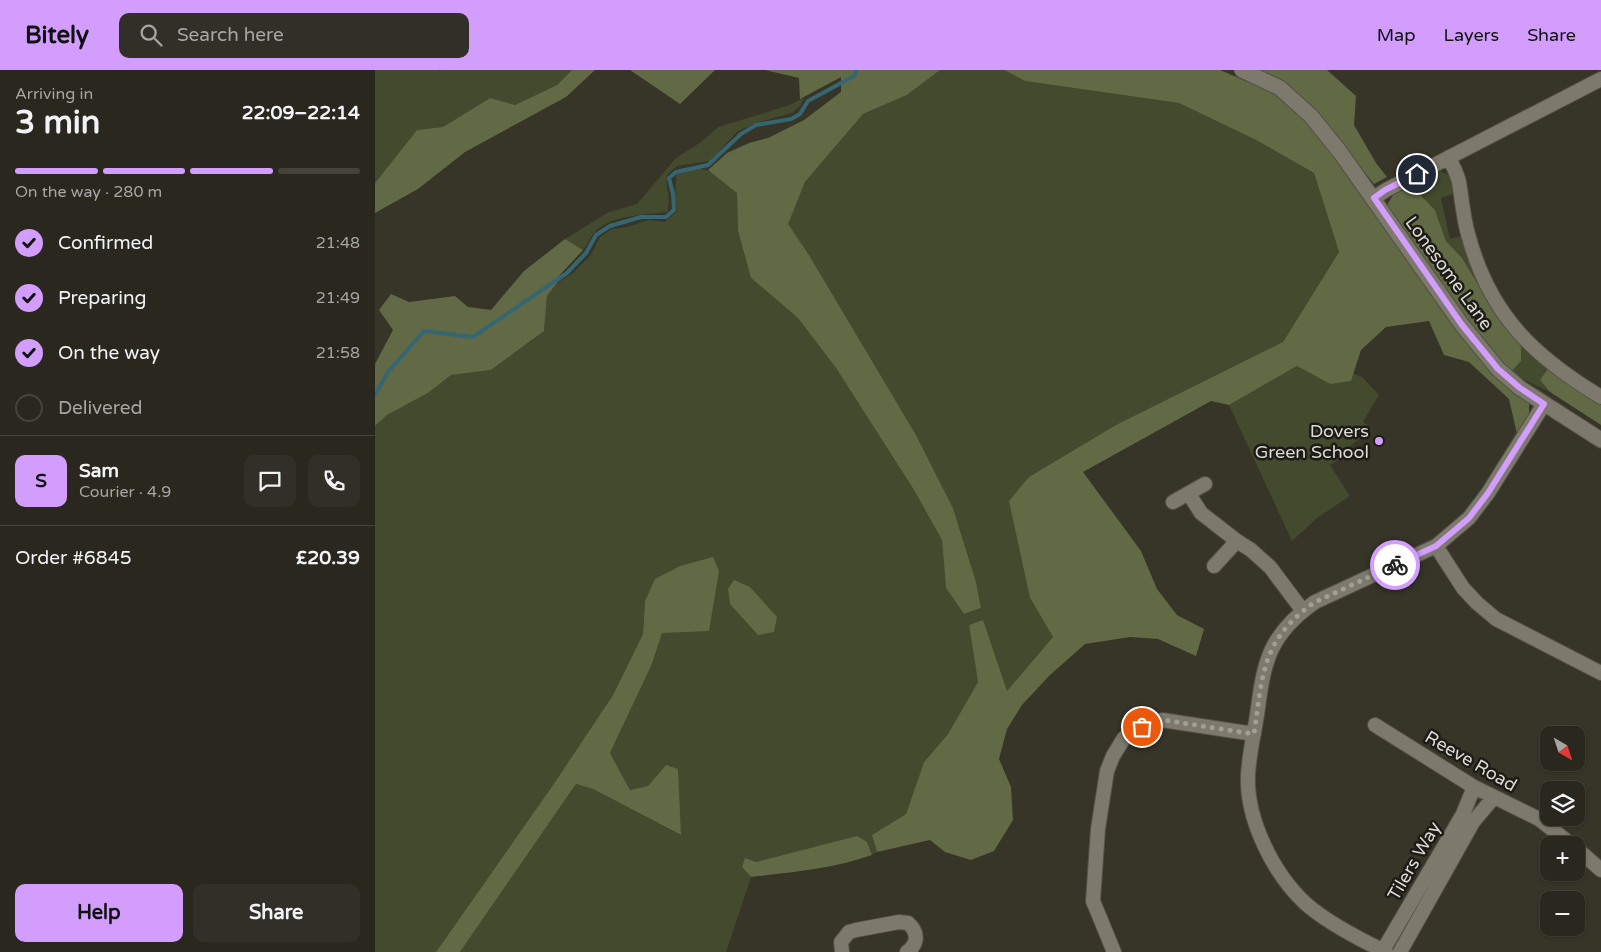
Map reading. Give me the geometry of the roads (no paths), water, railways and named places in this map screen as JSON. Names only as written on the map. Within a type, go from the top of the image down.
[{"type":"street","name":"Lonesome Lane","points":[[1242,70],[1279,88],[1311,116],[1374,198],[1462,325],[1498,369],[1520,388],[1601,440]]},
{"type":"street","points":[[1374,198],[1385,190],[1601,79]]},
{"type":"street","points":[[1449,157],[1459,180],[1468,234],[1481,272],[1494,299],[1511,325],[1532,347],[1556,368],[1601,397]]},
{"type":"street","points":[[1384,952],[1324,917],[1305,902],[1285,879],[1268,854],[1258,830],[1250,802],[1248,776],[1263,672],[1272,648],[1287,626],[1315,602],[1436,546],[1469,518],[1488,493],[1544,404]]},
{"type":"street","points":[[1173,502],[1205,484]]},
{"type":"street","points":[[1189,494],[1201,513],[1251,550],[1270,567],[1303,611]]},
{"type":"street","points":[[1214,566],[1237,541]]},
{"type":"street","points":[[1436,546],[1463,588],[1496,619],[1601,673]]},
{"type":"street","points":[[1114,952],[1093,900],[1098,829],[1107,771],[1113,756],[1124,738],[1142,727],[1163,720],[1254,734]]},
{"type":"street","name":"Reeve Road","points":[[1375,725],[1473,787],[1539,820],[1560,836]]},
{"type":"street","name":"Tilers Way","points":[[1384,952],[1463,814],[1473,787]]},
{"type":"street","name":"Tilers Way","points":[[1400,952],[1473,822],[1494,798]]},
{"type":"street","points":[[1585,856],[1601,870]]},
{"type":"street","points":[[841,952],[841,942],[849,932],[899,922],[909,924],[917,937],[914,946],[907,952]]},
{"type":"waterway","points":[[375,395],[388,372],[424,331],[473,337],[567,273],[586,253],[596,235],[610,226],[641,217],[666,217],[674,210],[669,178],[676,172],[708,165],[741,134],[756,125],[791,119],[800,114],[808,101],[854,76],[857,70]]},
{"type":"place","name":"Dovers Green School","points":[[1379,441]]}]
